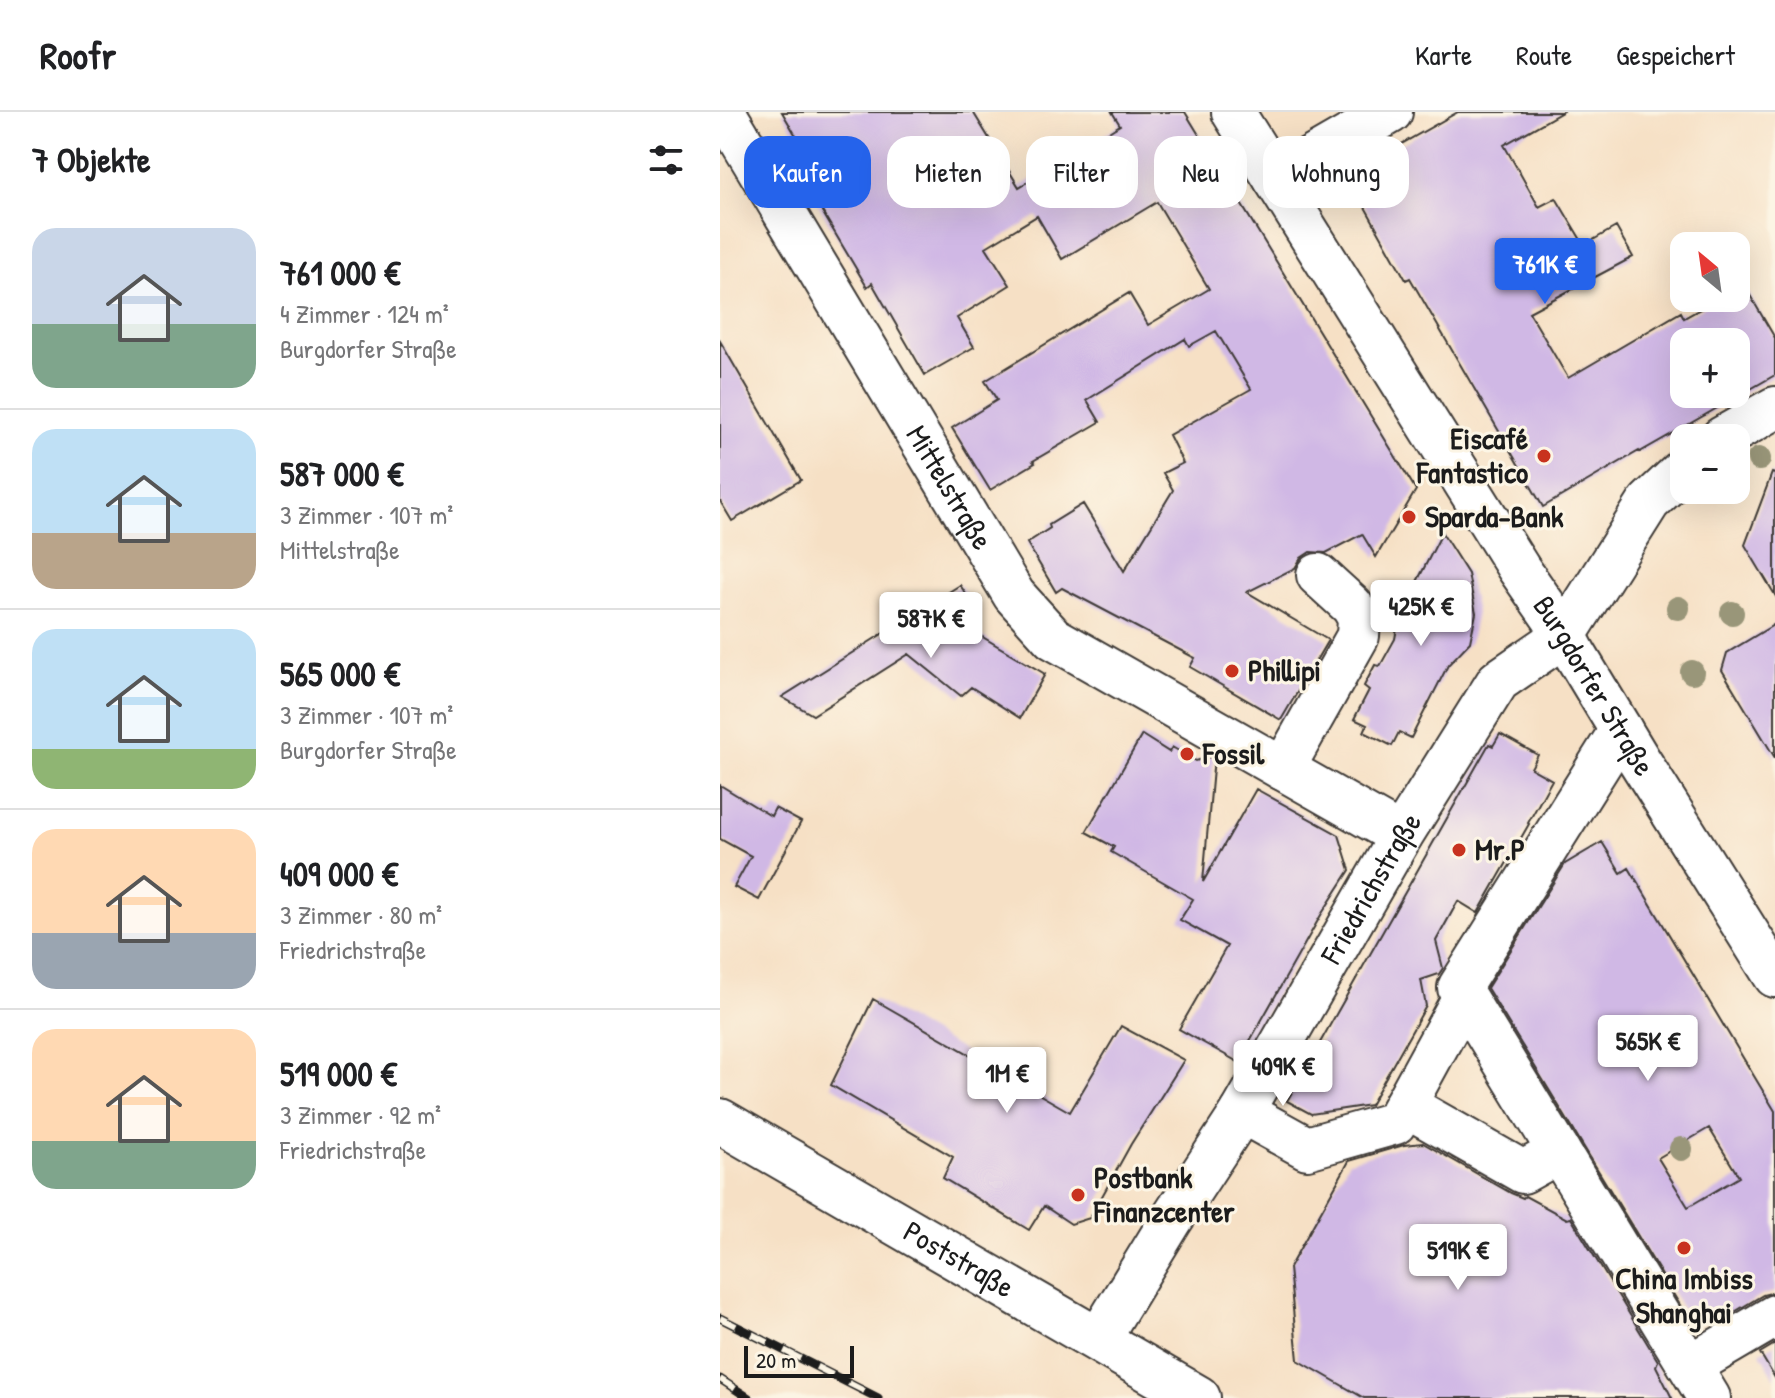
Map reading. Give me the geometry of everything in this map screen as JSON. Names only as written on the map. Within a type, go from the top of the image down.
[{"type":"main road","name":"Poststraße","points":[[720,1121],[1198,1398]]},
{"type":"street","name":"Mittelstraße","points":[[724,112],[1014,595],[1053,638],[1401,836]]},
{"type":"street","name":"Burgdorfer Straße","points":[[1233,112],[1263,160]]},
{"type":"street","points":[[1349,136],[1391,112]]},
{"type":"street","name":"Burgdorfer Straße","points":[[1293,208],[1519,569],[1565,635],[1775,976]]},
{"type":"street","points":[[1747,424],[1775,408]]},
{"type":"street","name":"Friedrichstraße","points":[[1098,1340],[1242,1112],[1401,836],[1498,681],[1565,635],[1649,502],[1670,482]]},
{"type":"street","points":[[1283,769],[1358,636],[1359,618],[1352,606],[1318,575]]},
{"type":"street","points":[[1621,730],[1459,988],[1700,1382],[1775,1316]]},
{"type":"street","points":[[1242,1112],[1307,1148],[1395,1123],[1464,997]]},
{"type":"street","points":[[1405,1105],[1523,1172],[1559,1152]]},
{"type":"building","points":[[782,112],[973,112],[988,136],[887,136],[887,208],[1010,208],[1010,172],[1019,187],[1026,183],[1026,208],[1138,208],[1138,136],[1102,136],[1120,125],[1112,112],[1185,112],[1200,136],[1154,136],[1154,204],[1062,259],[1037,216],[986,247],[1010,285],[957,318],[974,347],[925,375],[872,283],[867,287],[820,208],[871,208],[871,136],[796,136]]},
{"type":"building","points":[[1458,112],[1562,112],[1504,145],[1539,207],[1556,198],[1584,245],[1616,227],[1633,257],[1529,312],[1568,378],[1681,312],[1684,318],[1695,312],[1750,312],[1750,295],[1775,338],[1775,375],[1750,389],[1750,328],[1670,328],[1670,408],[1717,408],[1689,424],[1670,424],[1670,435],[1543,507],[1410,278],[1406,280],[1366,208],[1409,208],[1409,140]]},
{"type":"building","points":[[1161,208],[1244,208],[1416,490],[1376,557],[1362,534],[1326,553],[1310,552],[1301,558],[1295,568],[1247,592],[1328,640],[1281,720],[1190,667],[1195,658],[1062,588],[1056,592],[1027,543],[1083,504],[1124,571],[1173,490],[1163,473],[1183,463],[1169,435],[1251,389],[1216,331],[1189,346],[1185,339],[1087,400],[1100,422],[990,490],[952,428],[997,400],[985,381],[1129,293],[1148,325],[1209,289]]},
{"type":"building","points":[[720,341],[801,480],[732,521],[720,501]]},
{"type":"building","points":[[1772,473],[1775,474],[1775,595],[1745,545]]},
{"type":"building","points":[[1442,533],[1468,574],[1476,613],[1470,642],[1448,665],[1411,738],[1399,732],[1392,746],[1364,732],[1367,725],[1354,719],[1369,690],[1364,686],[1395,639],[1398,623],[1409,610],[1405,605]]},
{"type":"building","points":[[960,585],[977,611],[959,623],[1045,674],[1020,718],[971,687],[961,696],[909,654],[813,715],[782,697]]},
{"type":"building","points":[[1775,624],[1775,758],[1722,670],[1727,653]]},
{"type":"building","points":[[1500,734],[1538,755],[1531,768],[1552,780],[1478,913],[1458,901],[1436,941],[1443,968],[1439,974],[1421,980],[1426,1006],[1370,1105],[1311,1114],[1287,1101],[1489,744],[1493,746]]},
{"type":"building","points":[[1142,735],[1169,752],[1172,747],[1196,761],[1214,757],[1203,882],[1256,789],[1339,835],[1350,870],[1238,1062],[1179,1029],[1227,946],[1180,920],[1193,899],[1111,852],[1114,847],[1086,832]]},
{"type":"building","points":[[720,785],[771,816],[775,808],[801,822],[759,900],[734,887],[751,856],[720,839]]},
{"type":"building","points":[[1602,842],[1621,873],[1629,868],[1775,1111],[1775,1292],[1763,1295],[1721,1320],[1683,1310],[1487,988],[1565,864]],"holes":[[[1709,1128],[1739,1177],[1688,1207],[1658,1158]]]},
{"type":"building","points":[[873,999],[1070,1112],[1121,1026],[1184,1060],[1131,1144],[1090,1218],[1071,1224],[1044,1206],[1029,1230],[943,1178],[953,1157],[831,1085]]},
{"type":"building","points":[[1423,1143],[1511,1193],[1525,1196],[1567,1219],[1571,1218],[1658,1361],[1656,1366],[1672,1398],[1364,1398],[1298,1360],[1289,1268],[1349,1161],[1404,1145]]},
{"type":"building","points":[[1775,1344],[1775,1378],[1760,1353]]},
{"type":"railway","points":[[720,1318],[878,1398]]},
{"type":"railway","points":[[720,1379],[749,1398]]},
{"type":"place","name":"Eiscafé Fantastico","points":[[1544,456]]},
{"type":"place","name":"Sparda-Bank","points":[[1409,517]]},
{"type":"place","name":"Phillipi","points":[[1232,671]]},
{"type":"place","name":"Fossil","points":[[1187,754]]},
{"type":"place","name":"Mr.P","points":[[1459,850]]},
{"type":"place","name":"Postbank Finanzcenter","points":[[1078,1195]]},
{"type":"place","name":"China Imbiss Shanghai","points":[[1684,1248]]}]
